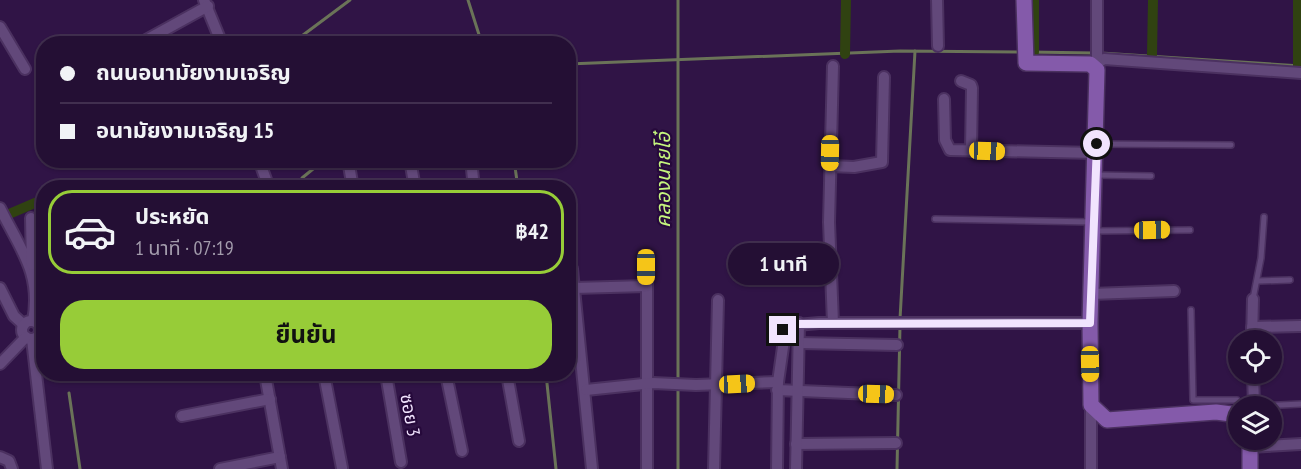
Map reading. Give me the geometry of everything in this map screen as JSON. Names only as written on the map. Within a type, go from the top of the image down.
[{"type":"street","points":[[937,0],[938,46]]},
{"type":"street","points":[[1024,0],[1026,63],[1094,66],[1104,59],[1301,73]]},
{"type":"street","points":[[1094,66],[1097,58],[1097,0]]},
{"type":"street","points":[[152,36],[206,3],[219,36]]},
{"type":"street","points":[[0,27],[25,69]]},
{"type":"street","points":[[833,66],[829,264],[833,323]]},
{"type":"street","points":[[1091,469],[1090,323],[1096,175],[1097,70],[1094,66]]},
{"type":"street","points":[[830,166],[854,167],[882,162],[885,77]]},
{"type":"street","points":[[961,81],[971,85],[972,88],[971,151]]},
{"type":"street","points":[[944,99],[946,148],[971,151],[1096,148]]},
{"type":"street","points":[[0,209],[32,270]]},
{"type":"street","points":[[31,218],[32,270],[36,303],[22,332],[29,338],[47,469]]},
{"type":"street","points":[[646,267],[647,469]]},
{"type":"street","points":[[576,288],[646,286]]},
{"type":"street","points":[[0,288],[14,316],[36,325]]},
{"type":"street","points":[[1091,294],[1174,291]]},
{"type":"street","points":[[1253,299],[1252,327],[1301,326]]},
{"type":"street","points":[[714,469],[718,300]]},
{"type":"street","points":[[576,305],[592,469]]},
{"type":"street","points":[[777,469],[777,386],[783,330],[786,326],[833,323],[1090,323]]},
{"type":"street","points":[[796,469],[799,324]]},
{"type":"street","points":[[0,363],[36,334]]},
{"type":"street","points":[[799,343],[897,345]]},
{"type":"street","points":[[266,381],[282,469]]},
{"type":"street","points":[[325,381],[342,468]]},
{"type":"street","name":"ซอย 3","points":[[387,381],[401,462]]},
{"type":"street","points":[[447,381],[462,451]]},
{"type":"street","points":[[508,381],[519,441]]},
{"type":"street","points":[[586,390],[646,384],[716,385],[777,386],[798,391],[896,395]]},
{"type":"street","points":[[182,416],[270,399]]},
{"type":"street","points":[[1091,405],[1107,420],[1216,412],[1228,414]]},
{"type":"street","points":[[796,444],[896,443]]},
{"type":"street","points":[[1282,444],[1301,444]]},
{"type":"street","points":[[1250,450],[1250,469]]},
{"type":"street","points":[[0,457],[9,461],[12,469]]},
{"type":"street","points":[[220,469],[280,458]]},
{"type":"lane","points":[[1096,148],[1231,145]]},
{"type":"lane","points":[[1096,175],[1151,176]]},
{"type":"lane","points":[[1253,299],[1258,281],[1264,217]]},
{"type":"lane","points":[[935,219],[1190,230]]},
{"type":"lane","points":[[1258,281],[1290,280]]},
{"type":"lane","points":[[1191,310],[1193,400],[1228,400]]},
{"type":"lane","points":[[1282,405],[1301,404]]},
{"type":"waterway","points":[[302,36],[350,0]]},
{"type":"waterway","points":[[468,0],[479,36]]},
{"type":"waterway","name":"คลองนายโอ๋","points":[[678,0],[678,469]]},
{"type":"waterway","points":[[845,54],[846,0]]},
{"type":"waterway","points":[[1034,0],[1034,52]]},
{"type":"waterway","points":[[1152,55],[1153,0]]},
{"type":"waterway","points":[[1298,0],[1298,66]]},
{"type":"waterway","points":[[576,64],[900,51],[1019,52]]},
{"type":"waterway","points":[[900,319],[915,51]]},
{"type":"waterway","points":[[1029,52],[1094,53]]},
{"type":"waterway","points":[[1101,53],[1301,66]]},
{"type":"waterway","points":[[302,178],[314,168]]},
{"type":"waterway","points":[[515,168],[517,180]]},
{"type":"waterway","points":[[0,218],[36,202]]},
{"type":"waterway","points":[[897,469],[900,326]]},
{"type":"waterway","points":[[547,381],[556,469]]},
{"type":"waterway","points":[[69,393],[80,469]]},
{"type":"route","points":[[783,330],[790,324],[833,323],[1090,323],[1097,144]]}]
